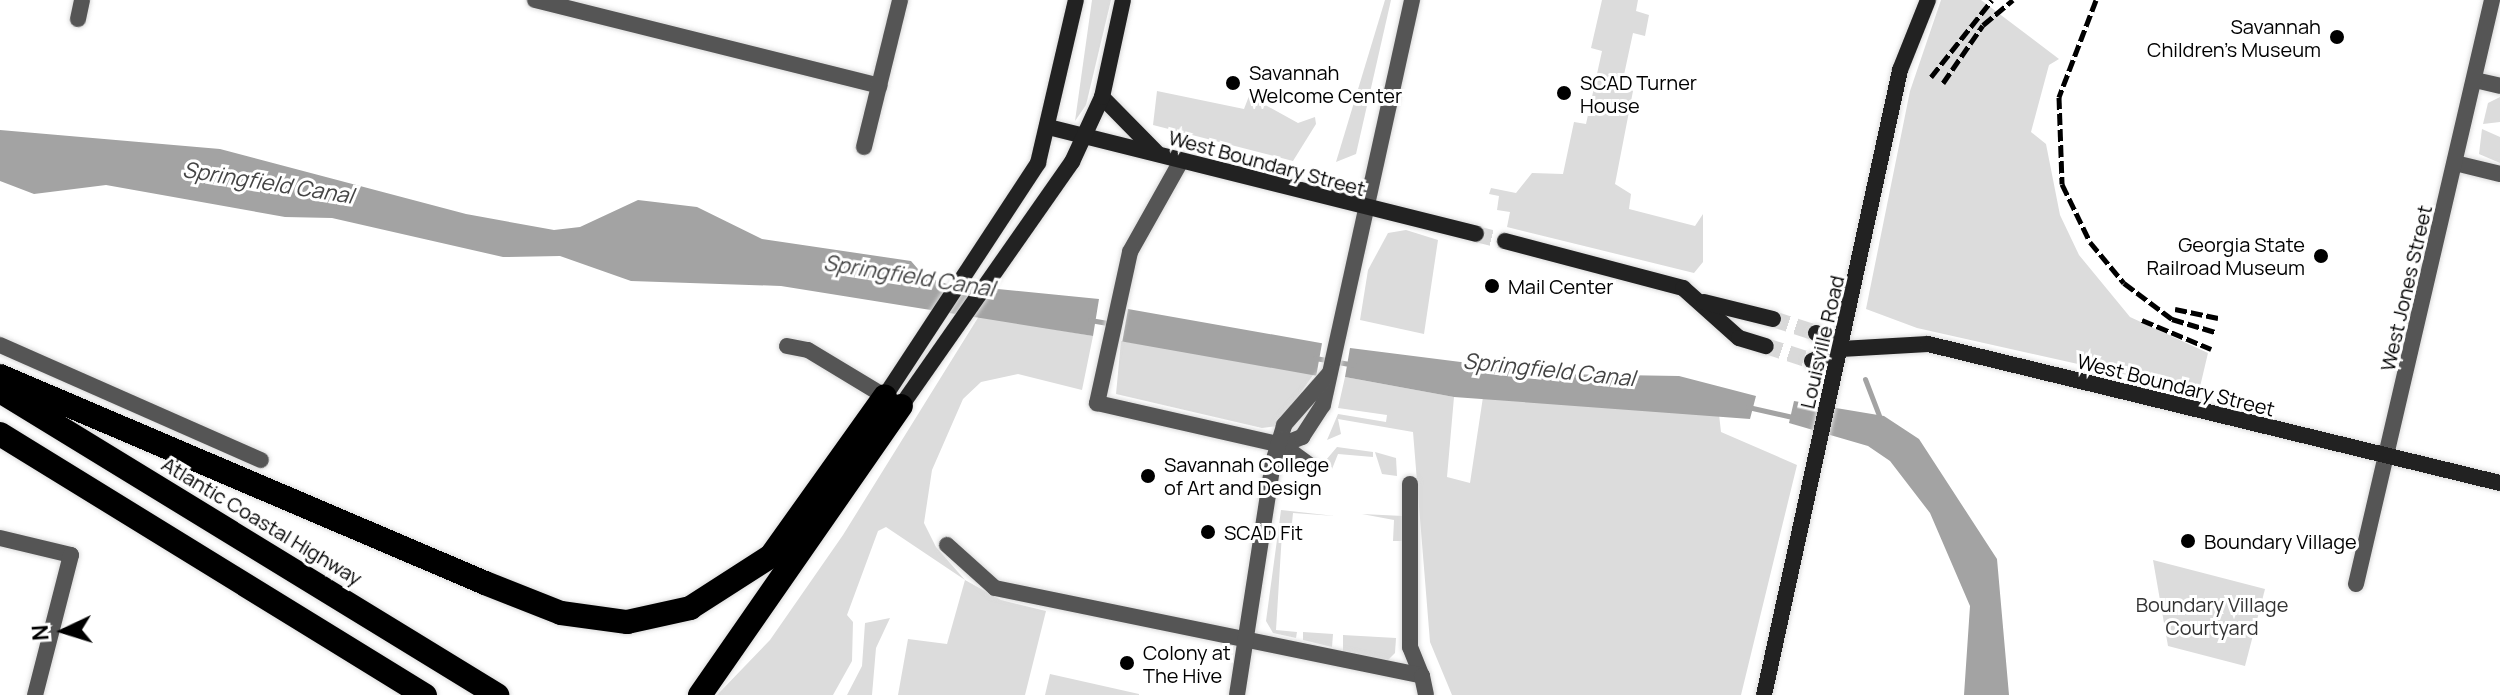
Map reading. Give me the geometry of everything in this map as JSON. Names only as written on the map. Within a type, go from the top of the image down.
[{"type":"highway","points":[[0,376],[561,613],[627,622],[658,618],[713,597],[771,556],[893,401]]},
{"type":"highway","name":"Atlantic Coastal Highway","points":[[0,391],[497,695]]},
{"type":"highway","points":[[700,695],[893,401]]},
{"type":"highway","points":[[0,434],[425,695]]},
{"type":"main road","points":[[893,401],[903,370],[983,256],[1038,163],[1076,0]]},
{"type":"main road","points":[[893,401],[919,381],[1084,137],[1102,97],[1123,0]]},
{"type":"main road","name":"Louisville Road","points":[[1764,695],[1900,70],[1928,0]]},
{"type":"main road","points":[[1102,97],[1117,120],[1162,156]]},
{"type":"main road","name":"West Boundary Street","points":[[1048,127],[1363,209],[1476,234]]},
{"type":"main road","points":[[1505,241],[1657,279],[1704,302],[1773,319]]},
{"type":"main road","points":[[1704,302],[1739,338],[1766,346]]},
{"type":"main road","points":[[1816,333],[1841,349]]},
{"type":"main road","name":"West Boundary Street","points":[[1812,361],[1841,349],[1928,344],[2500,483]]},
{"type":"street","points":[[78,19],[82,0]]},
{"type":"street","points":[[535,0],[571,4],[879,86]]},
{"type":"street","points":[[864,147],[900,0]]},
{"type":"street","points":[[1237,695],[1273,462],[1282,445],[1284,425],[1302,396],[1328,375],[1412,0]]},
{"type":"street","name":"West Jones Street","points":[[2356,584],[2492,0]]},
{"type":"street","points":[[2475,80],[2500,86]]},
{"type":"street","points":[[1181,161],[1144,220],[1117,302],[1097,403],[1282,445],[1311,466]]},
{"type":"street","points":[[2455,163],[2500,174]]},
{"type":"street","points":[[0,345],[261,460]]},
{"type":"street","points":[[787,346],[808,350],[893,401]]},
{"type":"street","points":[[1410,484],[1410,647],[1426,695]]},
{"type":"street","points":[[0,538],[71,555],[35,695]]},
{"type":"street","points":[[947,545],[995,588],[1247,645],[1422,676]]},
{"type":"green space","points":[[1092,0],[1111,0],[1086,105],[1075,121]]},
{"type":"green space","points":[[1385,0],[1391,0],[1356,154],[1336,162]]},
{"type":"green space","points":[[1602,0],[1638,0],[1636,11],[1649,15],[1645,36],[1633,33],[1622,84],[1633,91],[1615,184],[1631,194],[1629,209],[1695,226],[1703,214],[1703,262],[1694,273],[1507,227],[1510,212],[1497,210],[1499,196],[1489,194],[1491,188],[1516,193],[1532,173],[1563,174],[1574,122],[1586,124],[1602,51],[1591,48]]},
{"type":"green space","points":[[1941,0],[1981,0],[2059,59],[2049,65],[2031,132],[2046,144],[2060,215],[2079,255],[2130,317],[2208,353],[2199,391],[1917,328],[1866,309],[1910,91]]},
{"type":"green space","points":[[1157,91],[1244,109],[1249,96],[1298,123],[1315,117],[1316,124],[1293,161],[1153,125]]},
{"type":"green space","points":[[2500,97],[2500,122],[2483,124],[2488,103]]},
{"type":"green space","points":[[2482,129],[2500,137],[2500,163],[2479,154]]},
{"type":"green space","points":[[1406,230],[1438,240],[1424,334],[1360,320],[1368,270],[1388,233]]},
{"type":"green space","points":[[979,316],[1093,336],[1082,390],[1018,374],[981,382],[963,399],[932,470],[924,523],[936,547],[965,580],[886,527],[878,531],[847,615],[853,622],[852,661],[833,695],[717,695],[770,640],[843,535]]},
{"type":"green space","points":[[1121,341],[1316,371],[1277,426],[1262,428],[1116,394]]},
{"type":"green space","points":[[1345,377],[1454,397],[1447,477],[1470,483],[1483,397],[1719,414],[1721,432],[1797,465],[1741,695],[1452,695],[1430,642],[1413,432],[1338,419],[1341,434],[1327,440],[1338,414],[1386,422],[1387,415],[1338,408]]},
{"type":"green space","points":[[1337,447],[1373,452],[1373,457],[1338,454],[1332,469],[1326,460]]},
{"type":"green space","points":[[1375,452],[1396,458],[1397,476],[1382,474]]},
{"type":"green space","points":[[1281,510],[1335,516],[1293,513],[1291,533],[1282,533],[1276,630],[1297,632],[1296,638],[1273,633],[1266,621]]},
{"type":"green space","points":[[1362,514],[1403,516],[1402,541],[1393,541],[1394,520]]},
{"type":"green space","name":"Boundary Village Courtyard","points":[[2153,560],[2265,589],[2245,666],[2168,646]]},
{"type":"green space","points":[[965,580],[1001,600],[1046,611],[1025,695],[898,695],[908,639],[947,644]]},
{"type":"green space","points":[[890,618],[876,648],[872,695],[847,695],[862,666],[865,623]]},
{"type":"green space","points":[[1303,632],[1333,634],[1332,647],[1303,640]]},
{"type":"green space","points":[[1343,635],[1396,638],[1395,653],[1388,660],[1343,654]]},
{"type":"green space","points":[[1050,674],[1139,694],[1139,695],[1045,695]]},
{"type":"water","points":[[0,130],[220,149],[466,214],[554,230],[580,227],[638,200],[697,207],[762,239],[911,261],[924,276],[947,284],[1099,299],[1093,336],[781,286],[631,281],[560,256],[503,257],[332,218],[285,217],[106,185],[34,194],[0,181]]},
{"type":"water","points":[[1128,309],[1322,343],[1316,376],[1122,341]]},
{"type":"water","points":[[1350,348],[1556,374],[1679,376],[1756,396],[1750,419],[1454,397],[1345,377]]},
{"type":"water","points":[[1794,401],[1884,416],[1919,439],[1997,559],[2009,695],[1964,695],[1970,606],[1930,513],[1890,461],[1868,446],[1789,423]]},
{"type":"waterway","name":"Springfield Canal","points":[[1090,320],[1112,324]]},
{"type":"waterway","name":"Springfield Canal","points":[[1315,358],[1353,365]]},
{"type":"waterway","points":[[1865,379],[1879,415]]},
{"type":"waterway","name":"Springfield Canal","points":[[1748,407],[1797,418]]},
{"type":"tunnel","points":[[1476,234],[1505,241]]},
{"type":"tunnel","points":[[1773,319],[1816,333]]},
{"type":"tunnel","points":[[1766,346],[1812,361]]},
{"type":"railway","points":[[1931,77],[1992,0]]},
{"type":"railway","points":[[1943,83],[1983,25],[2013,0]]},
{"type":"railway","points":[[2096,0],[2059,97],[2062,184],[2090,242],[2124,283],[2172,319],[2215,332]]},
{"type":"railway","points":[[2175,309],[2218,318]]},
{"type":"railway","points":[[2142,320],[2211,349]]},
{"type":"place","name":"Savannah Children's Museum","points":[[2337,37]]},
{"type":"place","name":"Savannah Welcome Center","points":[[1233,83]]},
{"type":"place","name":"SCAD Turner House","points":[[1564,93]]},
{"type":"place","name":"Georgia State Railroad Museum","points":[[2321,256]]},
{"type":"place","name":"Mail Center","points":[[1492,286]]},
{"type":"place","name":"Savannah College of Art and Design","points":[[1148,476]]},
{"type":"place","name":"SCAD Fit","points":[[1208,532]]},
{"type":"place","name":"Boundary Village","points":[[2188,541]]},
{"type":"place","name":"Colony at The Hive","points":[[1127,663]]}]
